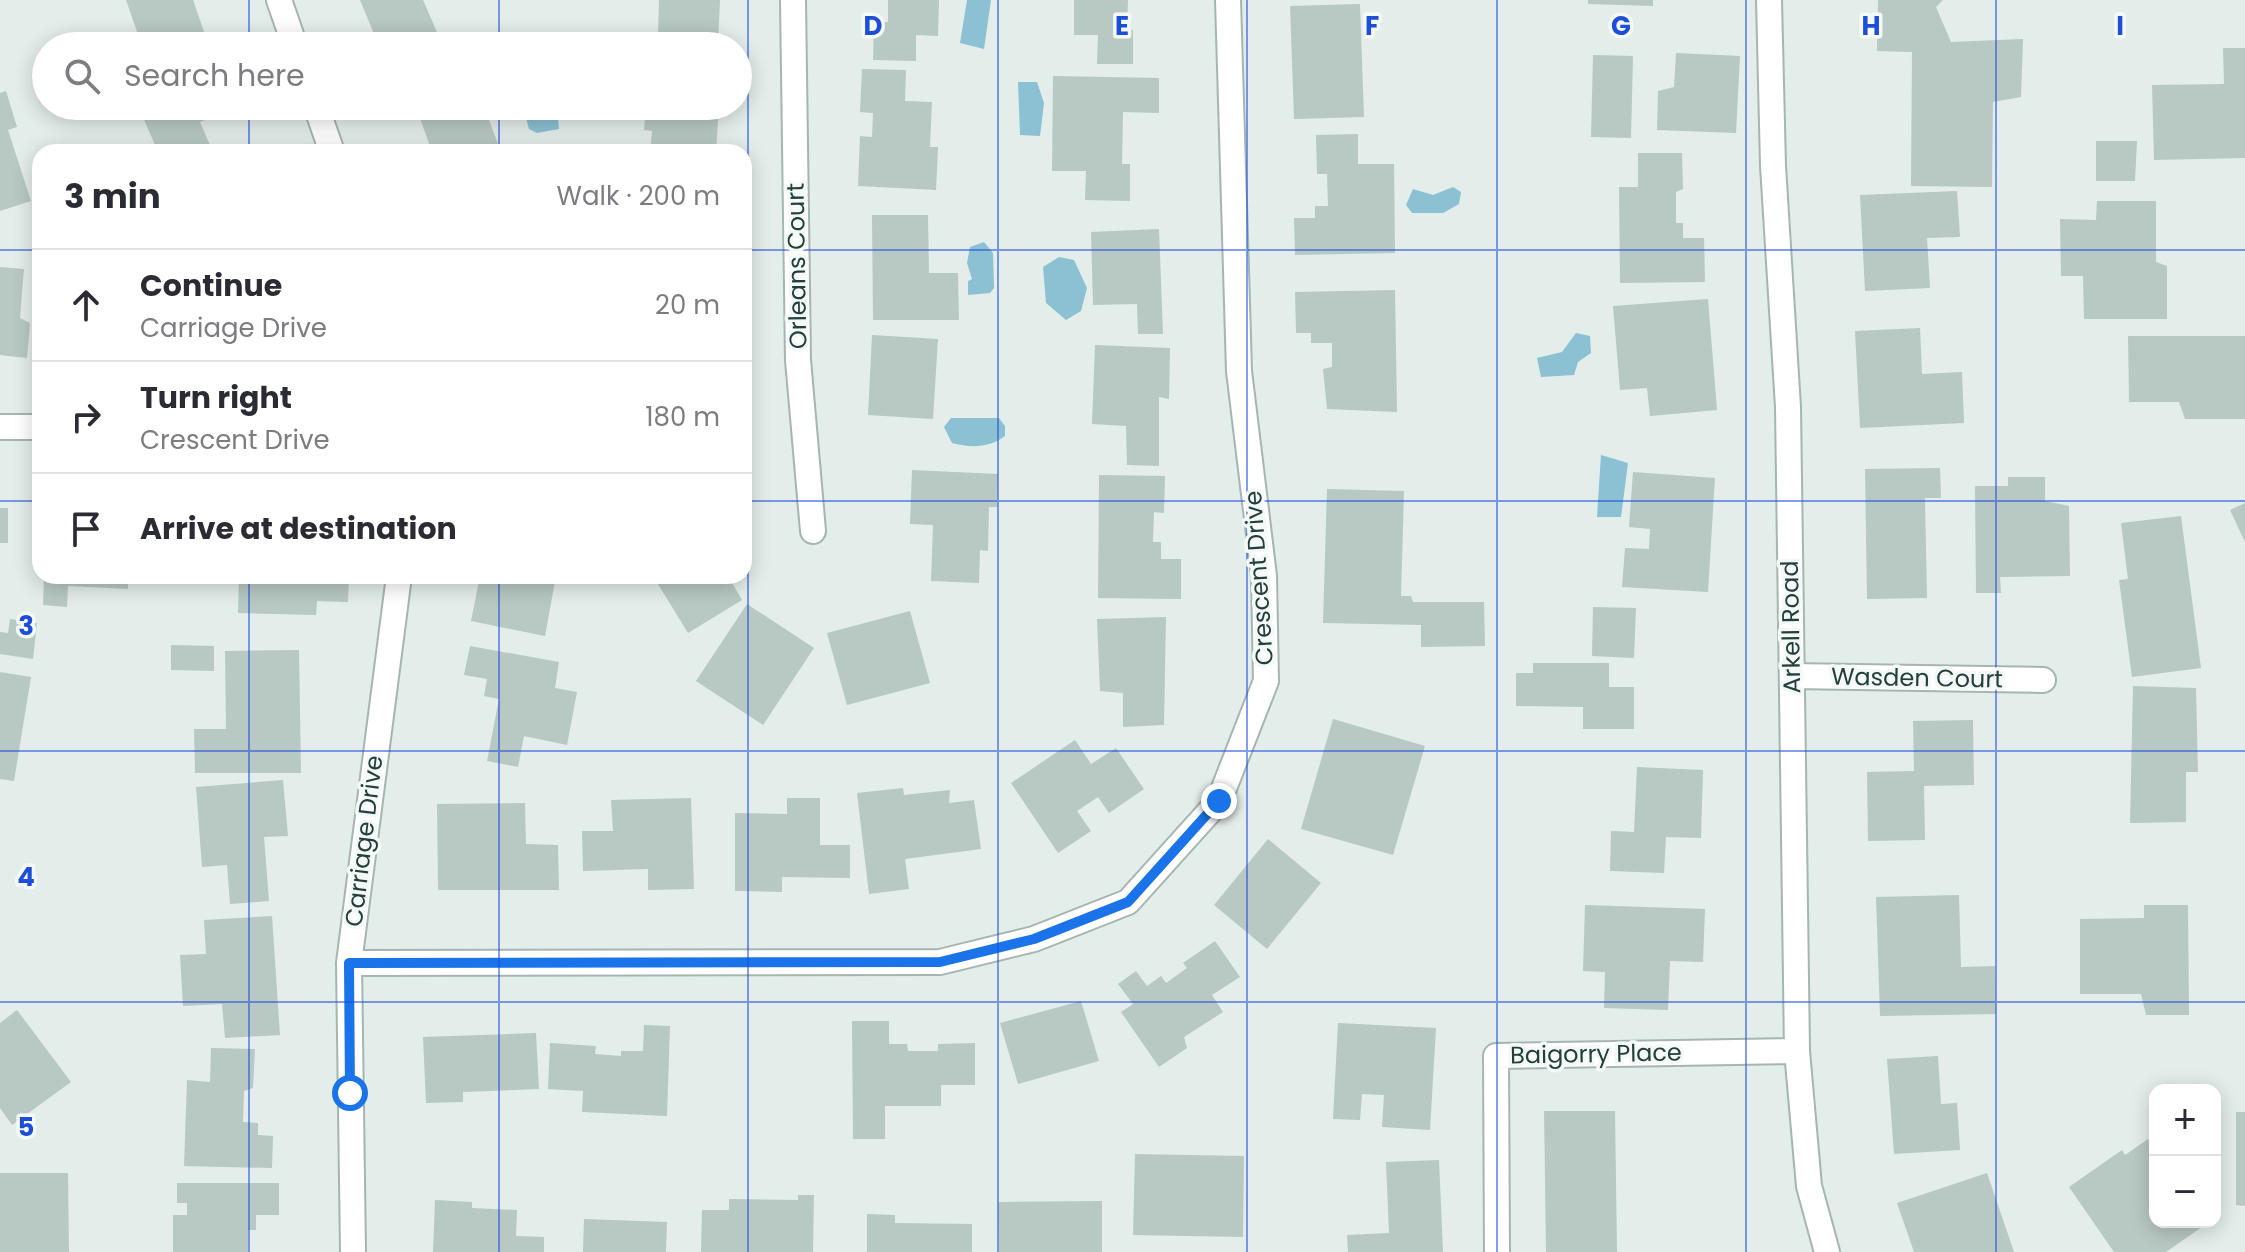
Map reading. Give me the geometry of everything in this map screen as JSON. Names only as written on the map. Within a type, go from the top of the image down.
[{"type":"street","points":[[279,0],[290,32]]},
{"type":"street","name":"Orleans Court","points":[[793,0],[798,360],[813,531]]},
{"type":"street","name":"Crescent Drive","points":[[349,963],[940,962],[1034,939],[1128,902],[1219,801],[1266,681],[1264,576],[1239,371],[1228,0]]},
{"type":"street","name":"Arkell Road","points":[[1769,0],[1773,166],[1788,407],[1797,1051],[1809,1186],[1827,1252]]},
{"type":"street","points":[[321,120],[329,144]]},
{"type":"street","points":[[0,427],[32,427]]},
{"type":"street","name":"Carriage Drive","points":[[353,1252],[349,963],[398,584]]},
{"type":"street","name":"Wasden Court","points":[[1792,676],[2043,680]]},
{"type":"street","name":"Baigorry Place","points":[[1497,1252],[1496,1056],[1797,1051]]},
{"type":"water","points":[[967,0],[991,0],[984,49],[960,43]]},
{"type":"water","points":[[1018,82],[1037,82],[1044,103],[1040,136],[1020,135]]},
{"type":"water","points":[[527,120],[558,120],[559,129],[537,133],[529,129]]},
{"type":"water","points":[[1453,187],[1461,192],[1459,204],[1443,213],[1412,213],[1406,205],[1413,189],[1433,195]]},
{"type":"water","points":[[984,242],[993,253],[994,288],[990,293],[968,295],[968,281],[972,279],[967,263],[970,247]]},
{"type":"water","points":[[1059,257],[1074,260],[1087,288],[1081,311],[1066,320],[1046,303],[1043,267]]},
{"type":"water","points":[[1576,333],[1590,336],[1591,353],[1578,362],[1574,375],[1541,377],[1537,358],[1562,352]]},
{"type":"water","points":[[951,418],[999,418],[1005,426],[1005,436],[980,446],[952,443],[944,427]]},
{"type":"water","points":[[1601,455],[1628,463],[1621,517],[1597,517]]},
{"type":"building","points":[[126,0],[193,0],[204,32],[137,32]]},
{"type":"building","points":[[360,0],[423,0],[437,32],[373,32]]},
{"type":"building","points":[[659,0],[720,0],[719,32],[658,32]]},
{"type":"building","points":[[888,0],[939,0],[938,36],[916,35],[916,61],[873,60],[874,22],[888,22]]},
{"type":"building","points":[[1074,0],[1128,0],[1127,30],[1133,30],[1133,64],[1097,64],[1098,35],[1074,35]]},
{"type":"building","points":[[1588,0],[1653,0],[1653,6],[1588,4]]},
{"type":"building","points":[[1878,0],[1943,0],[1936,7],[1951,42],[2023,39],[2021,97],[1993,102],[1992,187],[1911,186],[1912,52],[1877,51]]},
{"type":"building","points":[[1360,4],[1364,117],[1294,119],[1290,6]]},
{"type":"building","points":[[2223,48],[2245,48],[2245,158],[2154,160],[2152,85],[2224,84]]},
{"type":"building","points":[[1676,53],[1740,56],[1736,133],[1657,130],[1658,91],[1674,87]]},
{"type":"building","points":[[1593,55],[1633,56],[1631,138],[1591,137]]},
{"type":"building","points":[[862,69],[906,70],[905,101],[932,102],[930,147],[938,147],[936,190],[858,186],[860,136],[872,137],[873,113],[860,112]]},
{"type":"building","points":[[1053,76],[1159,78],[1159,113],[1123,112],[1122,164],[1130,164],[1130,201],[1085,200],[1086,171],[1052,171]]},
{"type":"building","points":[[6,91],[17,127],[8,130],[31,201],[0,211],[0,93]]},
{"type":"building","points":[[144,120],[205,120],[200,122],[210,144],[155,144]]},
{"type":"building","points":[[421,120],[489,120],[498,144],[429,144]]},
{"type":"building","points":[[645,120],[718,120],[717,144],[651,144],[652,131],[644,130]]},
{"type":"building","points":[[1358,134],[1358,164],[1394,164],[1395,253],[1295,255],[1294,218],[1315,218],[1315,206],[1328,206],[1327,174],[1317,174],[1316,135]]},
{"type":"building","points":[[2096,141],[2137,141],[2135,181],[2096,181]]},
{"type":"building","points":[[1638,153],[1682,153],[1683,189],[1676,192],[1676,223],[1683,223],[1683,238],[1704,238],[1705,282],[1620,283],[1619,187],[1638,187]]},
{"type":"building","points":[[1957,191],[1960,237],[1927,238],[1930,288],[1865,291],[1860,195]]},
{"type":"building","points":[[2097,201],[2156,201],[2156,262],[2167,266],[2167,319],[2084,319],[2083,276],[2061,276],[2060,219],[2096,220]]},
{"type":"building","points":[[872,215],[928,215],[929,273],[958,273],[959,320],[873,320]]},
{"type":"building","points":[[1159,229],[1163,334],[1138,334],[1137,304],[1093,305],[1091,232]]},
{"type":"building","points":[[0,267],[24,269],[20,318],[30,323],[27,358],[0,355]]},
{"type":"building","points":[[1395,290],[1397,412],[1327,409],[1323,369],[1332,367],[1332,343],[1311,343],[1311,333],[1296,333],[1295,292]]},
{"type":"building","points":[[1708,299],[1717,410],[1650,416],[1647,388],[1620,390],[1613,306]]},
{"type":"building","points":[[1920,328],[1922,374],[1962,372],[1964,423],[1860,428],[1855,331]]},
{"type":"building","points":[[872,335],[938,339],[933,419],[868,415]]},
{"type":"building","points":[[2128,336],[2245,336],[2245,419],[2185,419],[2179,402],[2129,402]]},
{"type":"building","points":[[1095,345],[1170,348],[1169,399],[1159,397],[1159,466],[1127,465],[1126,426],[1092,424]]},
{"type":"building","points":[[1940,468],[1941,498],[1925,498],[1927,598],[1867,599],[1865,469]]},
{"type":"building","points":[[912,470],[998,474],[997,507],[989,507],[988,551],[980,550],[979,583],[931,581],[933,525],[910,524]]},
{"type":"building","points":[[1633,472],[1715,478],[1708,592],[1622,587],[1625,548],[1649,549],[1650,529],[1629,527]]},
{"type":"building","points":[[1099,475],[1165,476],[1164,513],[1154,512],[1153,542],[1161,542],[1161,559],[1181,559],[1181,599],[1098,598]]},
{"type":"building","points":[[2008,477],[2045,477],[2045,501],[2069,506],[2070,576],[2000,577],[2001,593],[1976,593],[1975,486],[2008,486]]},
{"type":"building","points":[[1327,489],[1404,491],[1401,596],[1411,596],[1413,602],[1484,602],[1485,646],[1421,647],[1421,625],[1323,623]]},
{"type":"building","points":[[2245,503],[2245,542],[2230,510]]},
{"type":"building","points":[[0,508],[8,508],[8,543],[0,543]]},
{"type":"building","points":[[2181,516],[2201,668],[2132,677],[2119,580],[2128,579],[2121,523]]},
{"type":"building","points":[[44,584],[128,584],[128,589],[68,586],[67,607],[43,605]]},
{"type":"building","points":[[239,584],[349,584],[348,602],[317,601],[316,615],[238,613]]},
{"type":"building","points":[[478,584],[555,584],[545,636],[471,621]]},
{"type":"building","points":[[658,584],[733,584],[742,600],[688,633]]},
{"type":"building","points":[[747,604],[814,648],[763,725],[696,681]]},
{"type":"building","points":[[1593,607],[1636,608],[1634,658],[1592,656]]},
{"type":"building","points":[[910,611],[930,683],[847,705],[827,633]]},
{"type":"building","points":[[1166,617],[1164,725],[1123,727],[1123,693],[1100,691],[1097,619]]},
{"type":"building","points":[[10,619],[37,623],[33,659],[0,654],[0,632],[8,633]]},
{"type":"building","points":[[171,645],[214,646],[214,671],[171,670]]},
{"type":"building","points":[[470,646],[559,662],[555,688],[577,692],[567,745],[524,736],[518,767],[487,761],[499,699],[484,696],[487,679],[464,675]]},
{"type":"building","points":[[299,650],[301,773],[195,773],[194,729],[226,729],[225,651]]},
{"type":"building","points":[[1533,663],[1609,663],[1609,687],[1634,687],[1634,729],[1583,729],[1583,707],[1516,706],[1516,673],[1533,673]]},
{"type":"building","points":[[0,672],[31,677],[14,781],[0,779]]},
{"type":"building","points":[[2133,686],[2196,688],[2198,772],[2186,772],[2186,822],[2130,823]]},
{"type":"building","points":[[1333,719],[1425,746],[1393,855],[1301,829]]},
{"type":"building","points":[[1973,720],[1974,785],[1924,786],[1925,840],[1868,841],[1867,772],[1914,771],[1913,721]]},
{"type":"building","points":[[1075,740],[1091,764],[1116,748],[1144,789],[1109,813],[1098,797],[1077,811],[1091,831],[1058,853],[1011,783]]},
{"type":"building","points":[[1637,767],[1703,770],[1701,838],[1666,837],[1664,873],[1610,871],[1611,831],[1634,832]]},
{"type":"building","points":[[283,780],[288,836],[264,837],[269,901],[230,904],[227,865],[202,867],[196,787]]},
{"type":"building","points":[[903,788],[904,795],[950,790],[949,803],[974,800],[981,849],[905,859],[909,889],[869,894],[857,793]]},
{"type":"building","points":[[691,798],[694,889],[648,890],[648,869],[583,871],[582,831],[613,831],[611,800]]},
{"type":"building","points":[[787,798],[820,798],[820,845],[850,845],[850,878],[782,877],[782,892],[735,891],[735,813],[787,814]]},
{"type":"building","points":[[525,803],[526,844],[558,845],[559,890],[438,890],[437,804]]},
{"type":"building","points":[[1268,839],[1321,883],[1267,949],[1214,905]]},
{"type":"building","points":[[1959,895],[1961,967],[1995,966],[1996,1014],[1880,1016],[1876,897]]},
{"type":"building","points":[[1585,905],[1705,909],[1703,962],[1670,961],[1668,1010],[1604,1008],[1605,972],[1583,971]]},
{"type":"building","points":[[2144,905],[2188,905],[2189,1015],[2146,1015],[2141,994],[2080,994],[2080,919],[2144,918]]},
{"type":"building","points":[[272,916],[280,1035],[225,1038],[222,1004],[183,1006],[180,955],[206,954],[204,920]]},
{"type":"building","points":[[1215,941],[1240,977],[1212,995],[1223,1012],[1184,1037],[1187,1048],[1159,1067],[1121,1012],[1133,1004],[1118,984],[1136,971],[1147,986],[1161,976],[1166,983],[1187,968],[1183,963]]},
{"type":"building","points":[[1081,1001],[1099,1061],[1018,1084],[1000,1023]]},
{"type":"building","points":[[17,1010],[71,1082],[12,1125],[0,1108],[0,1023]]},
{"type":"building","points":[[852,1021],[889,1021],[889,1044],[907,1044],[908,1051],[938,1051],[938,1044],[975,1043],[975,1085],[941,1085],[941,1106],[885,1106],[885,1139],[853,1139]]},
{"type":"building","points":[[1338,1023],[1436,1028],[1430,1130],[1382,1127],[1384,1095],[1362,1094],[1360,1120],[1333,1119]]},
{"type":"building","points":[[644,1025],[670,1026],[667,1116],[582,1112],[583,1091],[548,1089],[550,1043],[596,1046],[595,1054],[621,1056],[621,1051],[643,1051]]},
{"type":"building","points":[[536,1033],[539,1089],[463,1092],[463,1102],[426,1103],[423,1037]]},
{"type":"building","points":[[211,1048],[255,1049],[253,1088],[244,1091],[243,1122],[258,1123],[258,1135],[273,1136],[272,1168],[184,1166],[187,1080],[210,1082]]},
{"type":"building","points":[[1938,1056],[1941,1104],[1957,1103],[1960,1150],[1894,1154],[1887,1059]]},
{"type":"building","points":[[1544,1111],[1615,1111],[1617,1252],[1546,1252]]},
{"type":"building","points":[[2236,1112],[2245,1112],[2245,1206],[2236,1205]]},
{"type":"building","points":[[2149,1140],[2149,1228],[2200,1228],[2166,1252],[2114,1252],[2069,1187],[2122,1150],[2125,1155]]},
{"type":"building","points":[[1135,1154],[1244,1156],[1243,1237],[1133,1235]]},
{"type":"building","points":[[1439,1160],[1443,1252],[1348,1252],[1347,1235],[1389,1233],[1386,1162]]},
{"type":"building","points":[[0,1173],[68,1173],[69,1252],[0,1252]]},
{"type":"building","points":[[1987,1173],[2014,1252],[1914,1252],[1897,1203]]},
{"type":"building","points":[[177,1183],[279,1183],[279,1215],[256,1215],[256,1230],[248,1230],[248,1252],[173,1252],[173,1215],[187,1215],[187,1203],[177,1203]]},
{"type":"building","points":[[798,1195],[814,1195],[813,1252],[701,1252],[702,1210],[729,1210],[729,1199],[798,1200]]},
{"type":"building","points":[[435,1200],[472,1202],[472,1208],[517,1210],[516,1236],[544,1237],[544,1252],[433,1252]]},
{"type":"building","points":[[1102,1201],[1102,1252],[999,1252],[998,1202]]},
{"type":"building","points":[[867,1214],[895,1215],[895,1223],[972,1224],[972,1252],[867,1252]]},
{"type":"building","points":[[584,1219],[667,1222],[666,1252],[583,1252]]},
{"type":"route","points":[[350,1093],[349,963],[940,962],[1034,939],[1128,902],[1219,801]]}]
